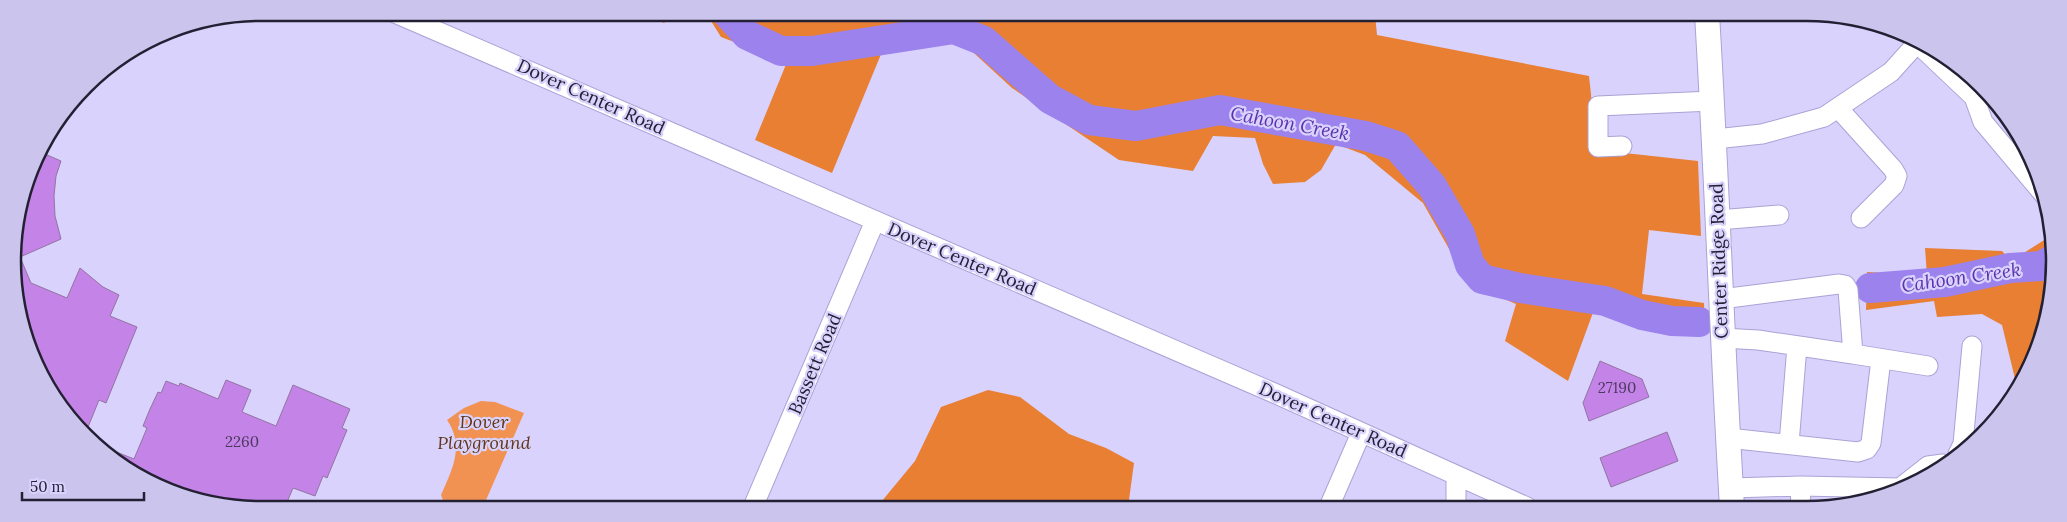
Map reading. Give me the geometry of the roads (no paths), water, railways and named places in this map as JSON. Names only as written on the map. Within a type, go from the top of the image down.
[{"type":"main road","name":"Center Ridge Road","points":[[1706,21],[1715,139],[1722,338],[1732,498]]},
{"type":"street","name":"Dover Center Road","points":[[413,21],[1274,393],[1361,434],[1514,501]]},
{"type":"street","points":[[1715,139],[1784,129],[1824,117],[1891,72],[1914,47]]},
{"type":"street","points":[[1938,61],[1974,96],[1983,122],[2012,146],[2029,171]]},
{"type":"street","points":[[1622,146],[1598,147],[1598,106],[1712,101]]},
{"type":"street","points":[[1838,108],[1894,169],[1897,176],[1894,185],[1861,218]]},
{"type":"street","points":[[1718,220],[1779,215]]},
{"type":"street","name":"Bassett Road","points":[[756,501],[875,221]]},
{"type":"street","points":[[1721,299],[1839,284],[1845,285],[1848,290],[1853,354]]},
{"type":"street","points":[[1722,338],[1758,340],[1928,366]]},
{"type":"street","points":[[1789,444],[1796,346]]},
{"type":"street","points":[[1963,442],[1972,346]]},
{"type":"street","points":[[1728,438],[1858,452],[1867,449],[1870,444],[1880,359]]},
{"type":"street","points":[[1332,501],[1361,434]]},
{"type":"street","points":[[1456,475],[1456,501]]},
{"type":"street","points":[[1800,486],[1801,501]]},
{"type":"street","points":[[1732,498],[1800,486],[1884,488]]},
{"type":"waterway","name":"Cahoon Creek","points":[[734,21],[747,35],[781,51],[812,51],[954,29],[984,41],[1050,99],[1089,120],[1136,126],[1220,110],[1366,136],[1397,146],[1432,186],[1460,234],[1470,265],[1482,279],[1520,288],[1605,301],[1642,315],[1672,321],[1699,322]]},
{"type":"waterway","name":"Cahoon Creek","points":[[1870,288],[1945,282],[2010,268],[2042,266],[2046,264]]},
{"type":"park label","name":"Dover Playground","points":[[484,432]]}]
